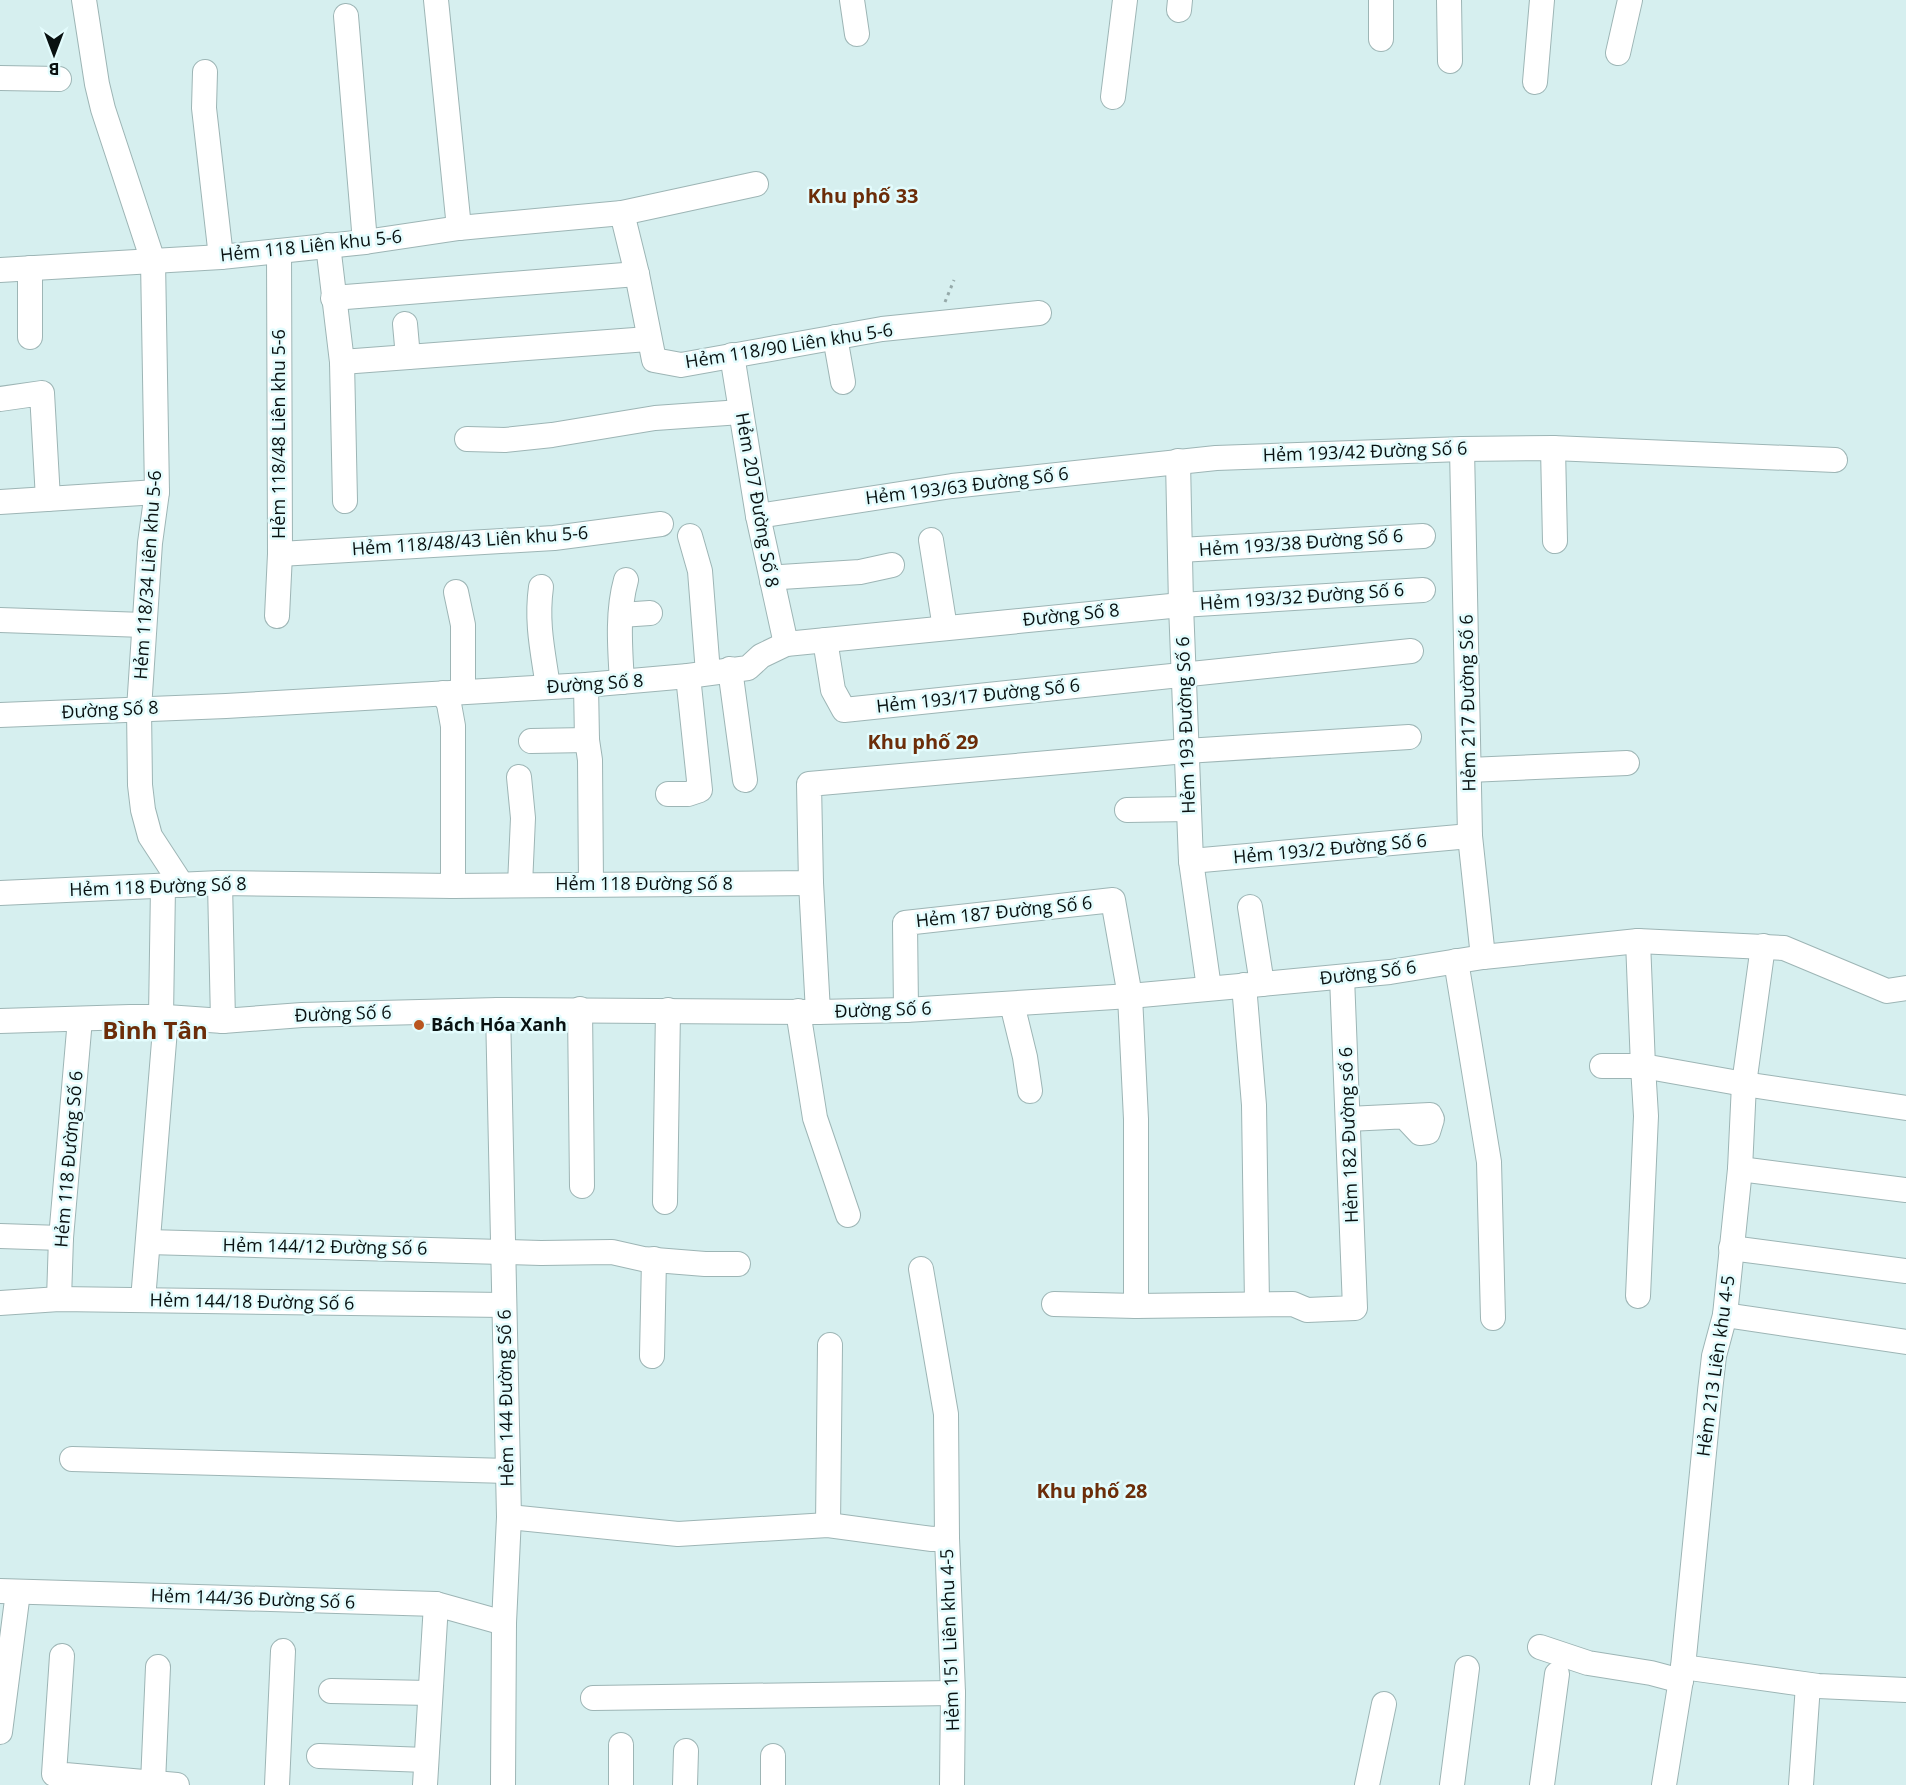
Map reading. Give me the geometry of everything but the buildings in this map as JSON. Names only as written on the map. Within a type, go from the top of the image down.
[{"type":"street","name":"Hẻm 118/34 Liên khu 5-6","points":[[84,0],[103,109],[153,261],[157,492],[150,543],[139,709],[143,810],[150,836],[172,886]]},
{"type":"street","points":[[436,0],[459,228]]},
{"type":"street","points":[[852,0],[856,34]]},
{"type":"street","points":[[1113,97],[1125,0]]},
{"type":"street","points":[[1381,0],[1381,39]]},
{"type":"street","points":[[1449,0],[1450,61]]},
{"type":"street","points":[[1535,82],[1542,0]]},
{"type":"street","points":[[1618,53],[1630,0]]},
{"type":"street","points":[[346,16],[364,242]]},
{"type":"street","points":[[205,72],[204,108],[221,257]]},
{"type":"street","points":[[0,78],[59,79]]},
{"type":"street","name":"Hẻm 118 Liên khu 5-6","points":[[0,270],[221,257],[364,242],[459,228],[622,213],[756,184]]},
{"type":"street","name":"Hẻm 118/90 Liên khu 5-6","points":[[622,213],[654,360],[681,365],[882,329],[1039,314]]},
{"type":"street","points":[[328,245],[342,362],[345,501]]},
{"type":"street","name":"Hẻm 118/48 Liên khu 5-6","points":[[277,616],[280,554],[279,251]]},
{"type":"street","points":[[30,268],[30,337]]},
{"type":"street","points":[[333,298],[637,274]]},
{"type":"street","points":[[405,324],[408,357]]},
{"type":"street","points":[[835,337],[843,382]]},
{"type":"street","points":[[342,362],[648,339]]},
{"type":"street","name":"Hẻm 207 Đường Số 8","points":[[732,355],[758,516],[786,644]]},
{"type":"street","points":[[0,399],[42,393],[48,499]]},
{"type":"street","points":[[467,439],[506,440],[552,435],[654,418],[741,412]]},
{"type":"street","points":[[1553,448],[1555,541]]},
{"type":"street","name":"Hẻm 193/42 Đường Số 6","points":[[1178,462],[1216,458],[1553,448],[1835,460]]},
{"type":"street","name":"Hẻm 217 Đường Số 6","points":[[1462,449],[1470,836],[1483,957]]},
{"type":"street","name":"Hẻm 193/63 Đường Số 6","points":[[758,516],[952,486],[1178,462]]},
{"type":"street","name":"Hẻm 193 Đường Số 6","points":[[1178,462],[1191,861],[1209,988]]},
{"type":"street","points":[[0,502],[157,492]]},
{"type":"street","name":"Hẻm 118/48/43 Liên khu 5-6","points":[[280,554],[554,538],[661,524]]},
{"type":"street","points":[[668,794],[688,794],[700,790],[709,672],[700,571],[690,536]]},
{"type":"street","name":"Hẻm 193/38 Đường Số 6","points":[[1180,550],[1423,536]]},
{"type":"street","points":[[931,540],[945,628]]},
{"type":"street","points":[[772,581],[781,577],[860,572],[892,566]]},
{"type":"street","points":[[622,682],[621,615],[622,592],[626,580]]},
{"type":"street","points":[[541,587],[538,628],[548,687]]},
{"type":"street","name":"Hẻm 193/32 Đường Số 6","points":[[1181,605],[1424,590]]},
{"type":"street","points":[[453,886],[453,726],[449,704],[453,693],[463,625],[456,592]]},
{"type":"street","name":"Đường Số 8","points":[[0,715],[226,706],[622,682],[748,668],[761,656],[786,644],[1181,605]]},
{"type":"street","points":[[621,615],[650,614]]},
{"type":"street","points":[[0,620],[144,625]]},
{"type":"street","name":"Hẻm 193/17 Đường Số 6","points":[[825,640],[833,690],[844,710],[1184,675]]},
{"type":"street","points":[[1184,675],[1411,651]]},
{"type":"street","points":[[709,672],[745,780]]},
{"type":"street","points":[[586,685],[587,740],[590,760],[591,884]]},
{"type":"street","points":[[848,1215],[815,1118],[808,1012],[811,883],[809,784],[1186,751],[1409,737]]},
{"type":"street","points":[[531,741],[587,740]]},
{"type":"street","points":[[1469,770],[1627,763]]},
{"type":"street","points":[[519,777],[523,818],[520,885]]},
{"type":"street","points":[[1126,810],[1189,809]]},
{"type":"street","name":"Hẻm 193/2 Đường Số 6","points":[[1191,861],[1470,836]]},
{"type":"street","points":[[220,883],[223,1021]]},
{"type":"street","name":"Hẻm 118 Đường Số 8","points":[[0,893],[220,883],[453,886],[811,883]]},
{"type":"street","points":[[143,1300],[172,886]]},
{"type":"street","name":"Hẻm 187 Đường Số 6","points":[[906,1010],[905,923],[1113,900],[1130,996]]},
{"type":"street","points":[[1054,1304],[1136,1306],[1257,1304],[1250,907]]},
{"type":"street","points":[[1638,941],[1646,1116],[1638,1296]]},
{"type":"street","name":"Đường Số 6","points":[[0,1021],[163,1017],[223,1021],[302,1015],[580,1009],[808,1012],[906,1010],[1130,996],[1253,985],[1390,972],[1483,957],[1638,941],[1784,948],[1887,991],[1906,988]]},
{"type":"street","name":"Hẻm 213 Liên khu 4-5","points":[[1664,1785],[1682,1674],[1714,1356],[1725,1315],[1740,1169],[1744,1084],[1763,946]]},
{"type":"street","points":[[1456,961],[1489,1162],[1493,1318]]},
{"type":"street","name":"Hẻm 182 Đường số 6","points":[[1257,1304],[1293,1304],[1306,1296],[1355,1294],[1342,976]]},
{"type":"street","points":[[1130,996],[1136,1119],[1136,1306]]},
{"type":"street","points":[[1012,1004],[1025,1057],[1030,1091]]},
{"type":"street","points":[[580,1009],[582,1186]]},
{"type":"street","name":"Hẻm 144 Đường Số 6","points":[[498,1010],[509,1517],[504,1623],[503,1785]]},
{"type":"street","points":[[665,1202],[668,1010]]},
{"type":"street","name":"Hẻm 118 Đường Số 6","points":[[59,1299],[61,1238],[80,1019]]},
{"type":"street","points":[[1602,1065],[1643,1066],[1744,1084],[1906,1108]]},
{"type":"street","points":[[1348,1119],[1405,1117]]},
{"type":"street","points":[[1740,1169],[1906,1190]]},
{"type":"street","points":[[0,1236],[61,1238]]},
{"type":"street","name":"Hẻm 144/12 Đường Số 6","points":[[148,1242],[612,1252],[705,1264],[738,1264]]},
{"type":"street","points":[[1731,1248],[1906,1271]]},
{"type":"street","points":[[652,1356],[654,1259]]},
{"type":"street","points":[[921,1269],[946,1414],[947,1538]]},
{"type":"street","name":"Hẻm 144/18 Đường Số 6","points":[[0,1303],[59,1299],[504,1305]]},
{"type":"street","points":[[1725,1315],[1906,1342]]},
{"type":"street","points":[[828,1525],[830,1345]]},
{"type":"street","points":[[72,1459],[508,1471]]},
{"type":"street","name":"Hẻm 151 Liên khu 4-5","points":[[509,1517],[678,1534],[828,1525],[932,1539],[947,1538],[953,1693],[952,1785]]},
{"type":"street","points":[[0,1732],[9,1592]]},
{"type":"street","name":"Hẻm 144/36 Đường Số 6","points":[[9,1592],[436,1604],[504,1623]]},
{"type":"street","points":[[425,1785],[436,1604]]},
{"type":"street","points":[[1540,1647],[1588,1663],[1652,1673],[1906,1690]]},
{"type":"street","points":[[277,1785],[283,1651]]},
{"type":"street","points":[[62,1656],[54,1774],[165,1784],[158,1667]]},
{"type":"street","points":[[1452,1785],[1467,1668]]},
{"type":"street","points":[[1542,1785],[1557,1674]]},
{"type":"street","points":[[1801,1785],[1808,1684]]},
{"type":"street","points":[[331,1691],[430,1693]]},
{"type":"street","points":[[593,1698],[953,1693]]},
{"type":"street","points":[[1366,1785],[1384,1704]]},
{"type":"street","points":[[621,1745],[621,1785]]},
{"type":"street","points":[[685,1785],[686,1751]]},
{"type":"street","points":[[319,1756],[426,1760]]},
{"type":"street","points":[[772,1785],[773,1756]]},
{"type":"place","name":"Bách Hóa Xanh","points":[[419,1025]]},
{"type":"district","name":"Khu phố 33","points":[[863,196]]},
{"type":"district","name":"Khu phố 29","points":[[923,742]]},
{"type":"district","name":"Bình Tân","points":[[155,1031]]},
{"type":"district","name":"Khu phố 28","points":[[1092,1491]]}]
